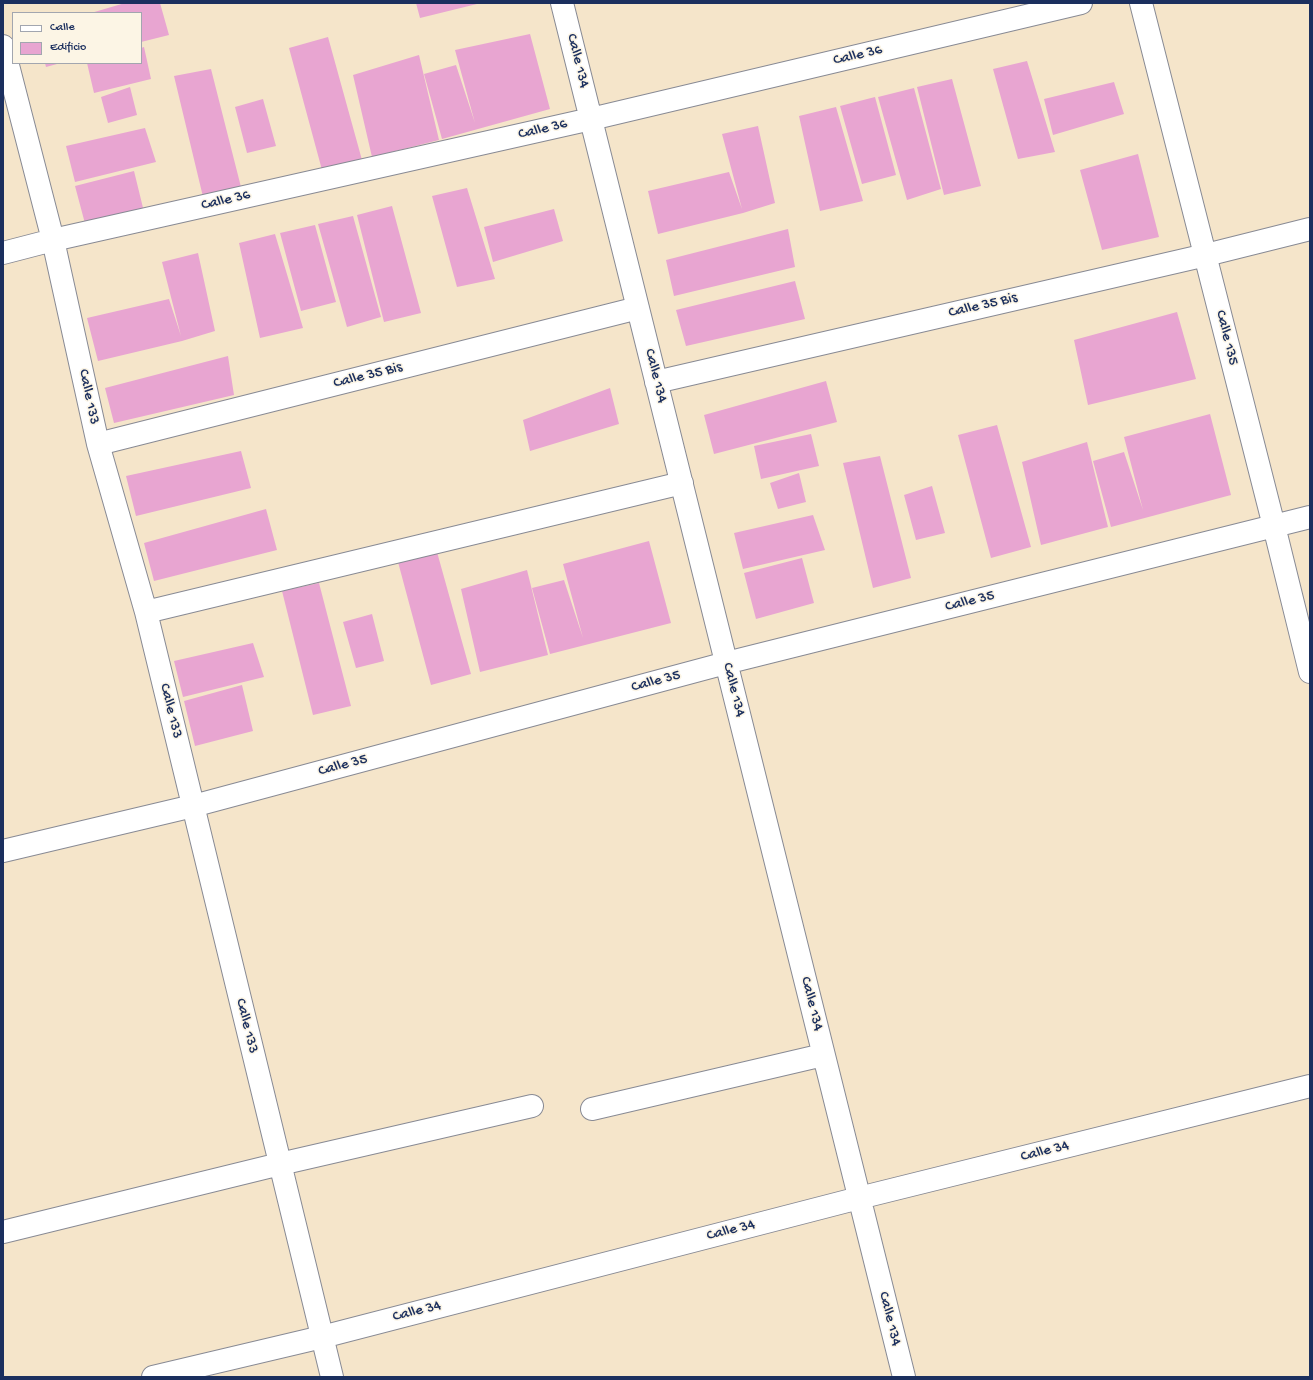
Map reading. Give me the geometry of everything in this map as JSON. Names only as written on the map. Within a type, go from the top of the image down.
[{"type":"street","name":"Calle 134","points":[[562,3],[904,1377]]},
{"type":"street","name":"Calle 36","points":[[3,253],[53,240],[591,120],[1081,3]]},
{"type":"street","name":"Calle 135","points":[[1142,3],[1310,672]]},
{"type":"street","name":"Calle 133","points":[[3,46],[53,240],[98,444],[146,612],[332,1377]]},
{"type":"street","name":"Calle 35 Bis","points":[[656,382],[1206,255],[1310,229]]},
{"type":"street","name":"Calle 35 Bis","points":[[98,444],[638,308]]},
{"type":"street","points":[[146,612],[682,483]]},
{"type":"street","name":"Calle 35","points":[[3,851],[193,806],[726,663],[1310,517]]},
{"type":"street","points":[[592,1109],[823,1055]]},
{"type":"street","name":"Calle 34","points":[[152,1377],[322,1337],[859,1198],[1310,1086]]},
{"type":"street","points":[[3,1232],[280,1164],[532,1106]]},
{"type":"building","points":[[125,3],[160,3],[169,35],[142,42],[142,12],[94,12]]},
{"type":"building","points":[[416,3],[477,3],[477,4],[420,18]]},
{"type":"building","points":[[530,34],[550,109],[442,139],[424,74],[456,65],[475,123],[455,50]]},
{"type":"building","points":[[328,37],[362,160],[322,170],[289,48]]},
{"type":"building","points":[[144,47],[151,79],[94,93],[87,64],[142,64],[142,48]]},
{"type":"building","points":[[419,55],[439,140],[372,157],[353,75]]},
{"type":"building","points":[[1027,61],[1055,152],[1018,159],[993,69]]},
{"type":"building","points":[[45,64],[57,64],[46,67]]},
{"type":"building","points":[[211,69],[242,191],[204,201],[174,76]]},
{"type":"building","points":[[952,79],[981,186],[944,195],[917,87]]},
{"type":"building","points":[[1114,82],[1124,114],[1053,135],[1044,99]]},
{"type":"building","points":[[130,87],[137,115],[108,123],[101,97]]},
{"type":"building","points":[[914,88],[941,189],[907,200],[878,97]]},
{"type":"building","points":[[875,97],[896,175],[862,184],[840,106]]},
{"type":"building","points":[[263,99],[276,146],[247,153],[235,107]]},
{"type":"building","points":[[836,107],[863,201],[820,211],[799,116]]},
{"type":"building","points":[[758,126],[775,203],[743,213],[658,234],[648,191],[729,172],[742,209],[722,134]]},
{"type":"building","points":[[145,128],[156,162],[75,182],[66,146]]},
{"type":"building","points":[[1138,154],[1159,237],[1102,250],[1080,170]]},
{"type":"building","points":[[134,171],[145,216],[87,231],[75,186]]},
{"type":"building","points":[[467,188],[495,279],[457,287],[432,196]]},
{"type":"building","points":[[392,206],[421,313],[384,322],[357,215]]},
{"type":"building","points":[[554,209],[563,241],[493,262],[484,227]]},
{"type":"building","points":[[353,216],[381,317],[347,327],[318,224]]},
{"type":"building","points":[[315,225],[336,302],[301,311],[280,233]]},
{"type":"building","points":[[788,229],[795,267],[674,296],[666,260]]},
{"type":"building","points":[[275,234],[303,328],[260,338],[239,243]]},
{"type":"building","points":[[198,253],[215,331],[182,341],[98,361],[87,318],[169,299],[181,336],[162,262]]},
{"type":"building","points":[[795,281],[805,319],[686,346],[676,310]]},
{"type":"building","points":[[1177,312],[1196,379],[1088,405],[1074,340]]},
{"type":"building","points":[[228,356],[234,395],[114,423],[105,388]]},
{"type":"building","points":[[826,381],[837,422],[714,454],[704,415]]},
{"type":"building","points":[[610,388],[619,424],[530,451],[523,420]]},
{"type":"building","points":[[1210,414],[1231,495],[1111,527],[1093,461],[1124,452],[1143,510],[1124,437]]},
{"type":"building","points":[[997,425],[1031,547],[991,558],[958,435]]},
{"type":"building","points":[[811,434],[819,466],[761,479],[754,446]]},
{"type":"building","points":[[1087,442],[1108,527],[1041,545],[1022,462]]},
{"type":"building","points":[[241,451],[251,488],[136,516],[126,476]]},
{"type":"building","points":[[880,456],[911,578],[873,588],[843,463]]},
{"type":"building","points":[[799,473],[806,502],[778,509],[770,483]]},
{"type":"building","points":[[932,486],[945,533],[916,540],[904,495]]},
{"type":"building","points":[[266,509],[277,550],[154,581],[144,543]]},
{"type":"building","points":[[813,515],[825,550],[743,569],[734,533]]},
{"type":"building","points":[[649,541],[671,623],[550,654],[532,588],[564,580],[583,638],[563,564]]},
{"type":"building","points":[[437,552],[471,674],[431,685],[398,562]]},
{"type":"building","points":[[802,558],[814,603],[756,619],[744,573]]},
{"type":"building","points":[[527,570],[548,655],[480,672],[461,589]]},
{"type":"building","points":[[319,583],[351,706],[313,715],[282,591]]},
{"type":"building","points":[[372,614],[384,661],[356,668],[343,622]]},
{"type":"building","points":[[253,643],[264,677],[183,697],[174,661]]},
{"type":"building","points":[[242,685],[253,731],[195,746],[184,701]]}]
